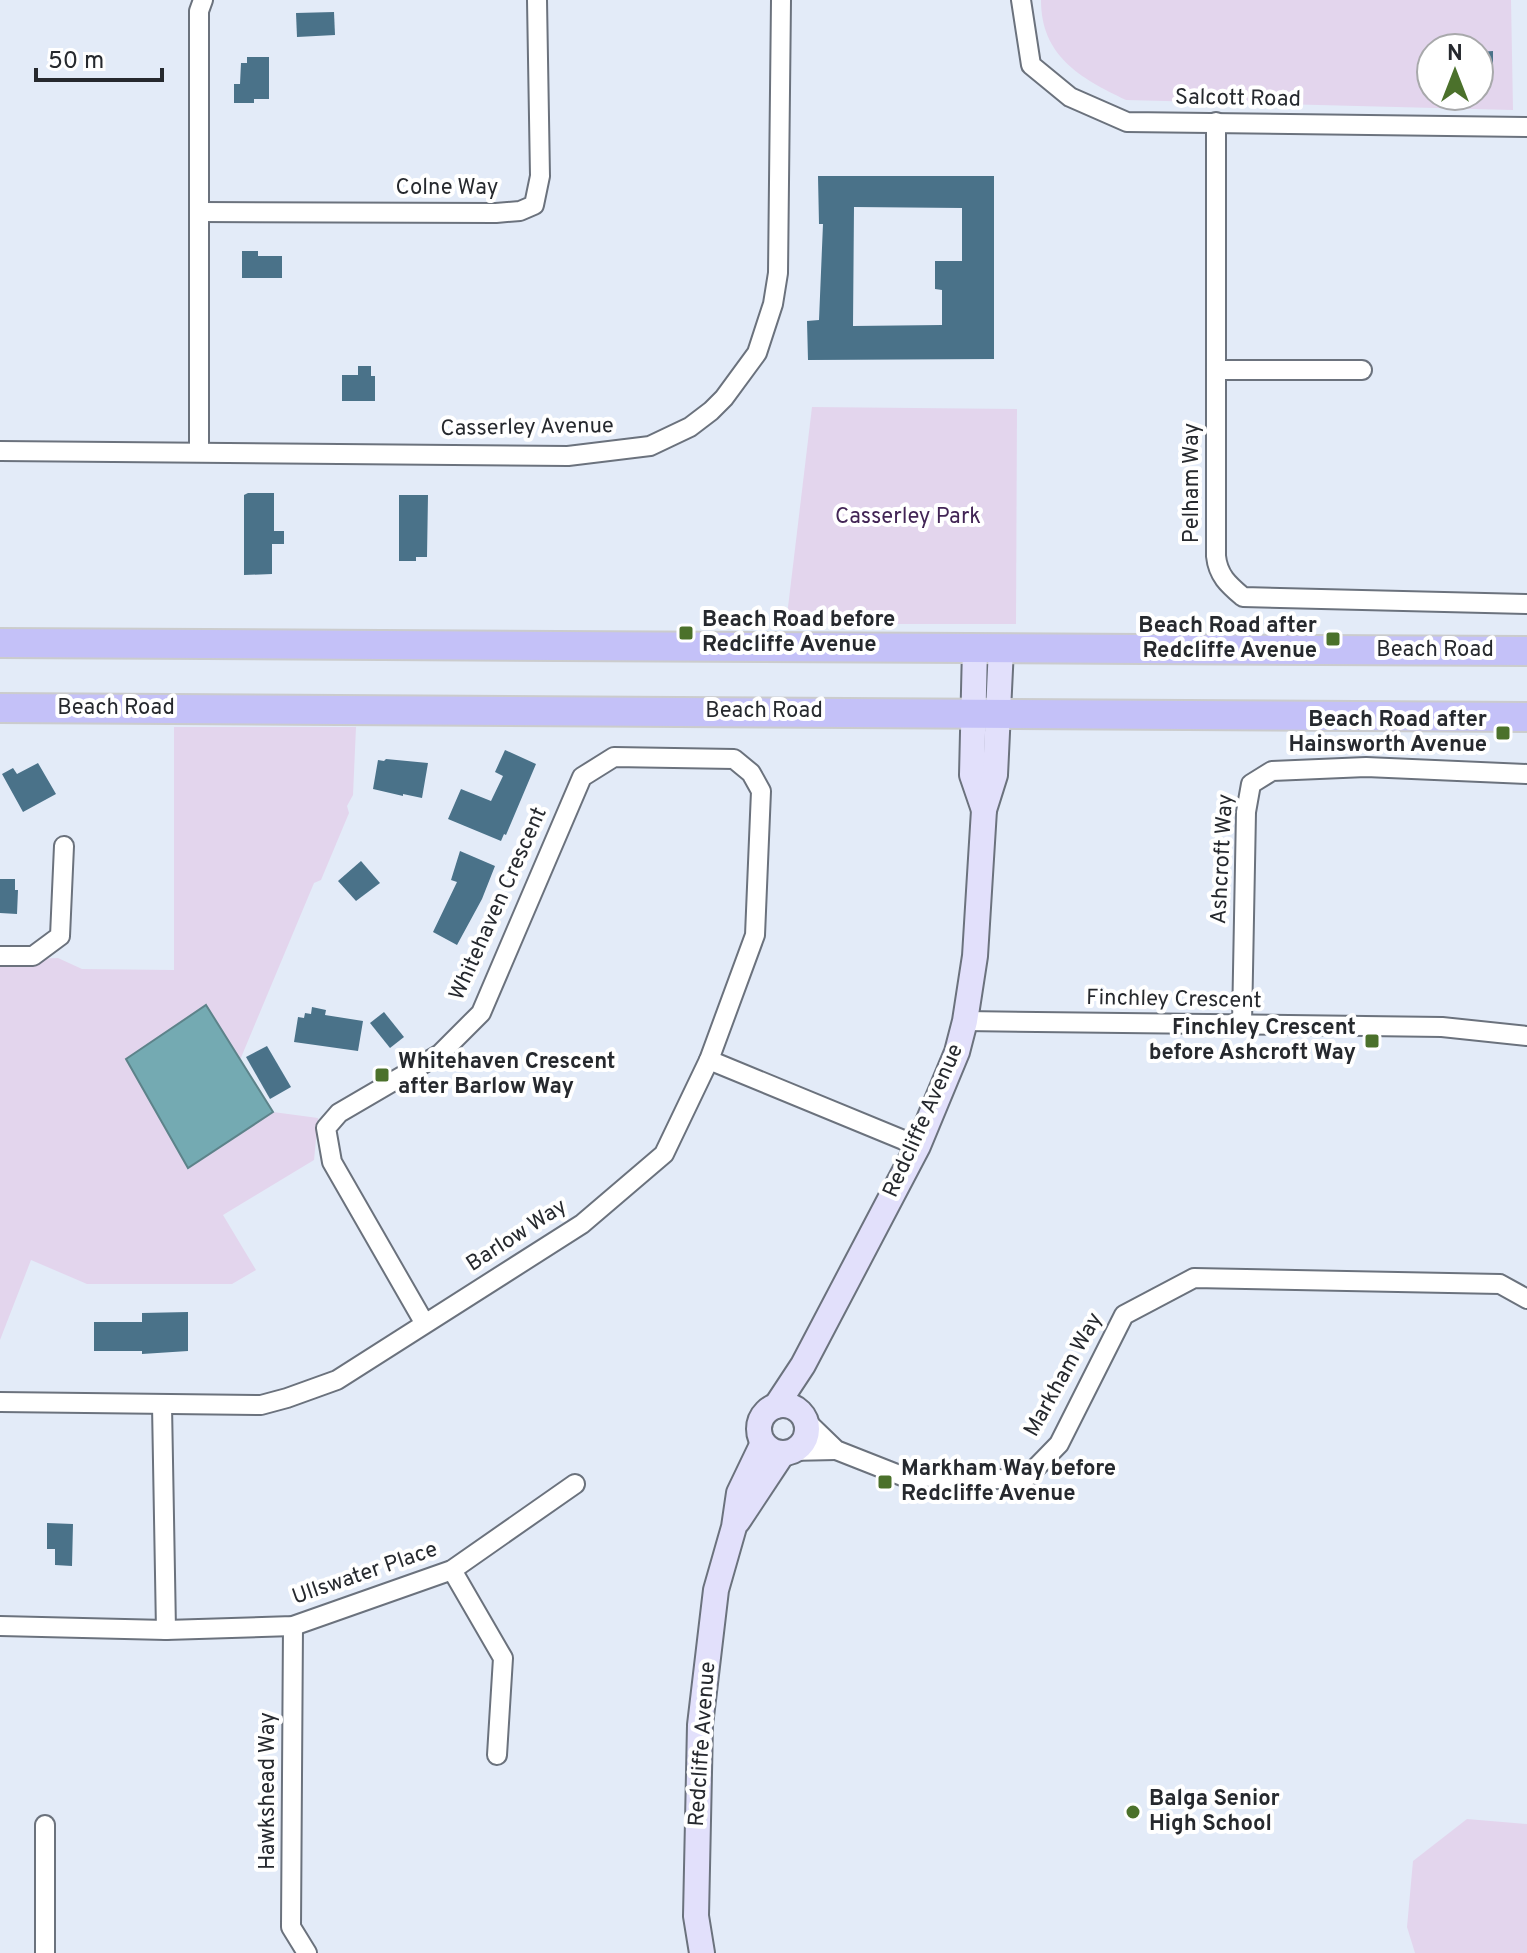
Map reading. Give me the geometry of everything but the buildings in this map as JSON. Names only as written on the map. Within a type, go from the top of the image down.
[{"type":"main road","name":"Beach Road","points":[[0,643],[1527,651]]},
{"type":"main road","name":"Beach Road","points":[[0,708],[1527,717]]},
{"type":"street","points":[[199,452],[199,11],[203,0]]},
{"type":"street","name":"Colne Way","points":[[200,212],[496,213],[520,211],[534,205],[540,176],[537,0]]},
{"type":"street","name":"Casserley Avenue","points":[[0,451],[598,454],[650,446],[690,427],[724,398],[757,353],[773,304],[778,273],[781,0]]},
{"type":"street","name":"Salcott Road","points":[[1021,0],[1031,65],[1070,97],[1127,122],[1527,127]]},
{"type":"street","name":"Pelham Way","points":[[1216,122],[1217,566],[1224,581],[1243,597],[1527,604]]},
{"type":"street","points":[[1216,370],[1362,370]]},
{"type":"street","name":"Redcliffe Avenue","points":[[776,1406],[803,1365],[918,1146],[957,1052],[975,956],[984,810],[995,775],[986,713],[988,648]]},
{"type":"street","name":"Whitehaven Crescent","points":[[425,1324],[332,1162],[326,1128],[339,1113],[440,1054],[481,1013],[582,777],[614,757],[734,759],[751,773]]},
{"type":"street","name":"Ashcroft Way","points":[[1242,1024],[1246,812],[1251,784],[1272,771],[1366,767],[1527,774]]},
{"type":"street","name":"Barlow Way","points":[[0,1402],[261,1405],[287,1398],[337,1380],[582,1224],[664,1154],[709,1060],[755,935],[761,791],[751,773]]},
{"type":"street","points":[[0,956],[33,956],[60,936],[64,846]]},
{"type":"street","name":"Finchley Crescent","points":[[965,1021],[1442,1027],[1527,1036]]},
{"type":"street","points":[[709,1060],[918,1146]]},
{"type":"street","name":"Markham Way","points":[[779,1449],[836,1450],[902,1476],[1024,1480],[1059,1444],[1124,1315],[1194,1278],[1500,1284],[1527,1299]]},
{"type":"street","name":"Redcliffe Avenue","points":[[803,1365],[804,1418]]},
{"type":"street","points":[[162,1405],[166,1630]]},
{"type":"street","points":[[776,1406],[791,1406],[804,1418],[806,1436],[802,1443],[779,1449],[759,1429],[760,1421],[769,1409],[776,1406]]},
{"type":"street","name":"Markham Way","points":[[804,1418],[836,1450]]},
{"type":"street","name":"Redcliffe Avenue","points":[[701,1953],[696,1916],[700,1725],[716,1590],[734,1527],[779,1449]]},
{"type":"street","name":"Ullswater Place","points":[[0,1626],[166,1630],[293,1626],[452,1570],[575,1484]]},
{"type":"street","points":[[452,1570],[503,1658],[497,1755]]},
{"type":"street","name":"Hawkshead Way","points":[[293,1626],[291,1927],[307,1953]]},
{"type":"street","points":[[45,1825],[45,1953]]},
{"type":"street","name":"Redcliffe Avenue","points":[[686,1953],[696,1916]]},
{"type":"street","points":[[686,1953],[701,1953]]},
{"type":"green space","points":[[1041,0],[1511,0],[1513,110],[1495,110],[1495,32],[1415,32],[1415,107],[1126,100],[1093,83],[1066,63],[1048,36]]},
{"type":"green space","name":"Casserley Park","points":[[812,407],[1017,409],[1016,624],[786,624]]},
{"type":"green space","points":[[174,727],[356,727],[353,795],[347,806],[349,813],[321,880],[314,883],[240,1060],[206,1005],[188,1167],[273,1112],[318,1118],[314,1160],[223,1215],[256,1270],[232,1284],[87,1284],[31,1260],[0,1340],[0,960],[58,958],[82,969],[174,970]]},
{"type":"green space","points":[[1467,1819],[1527,1824],[1527,1953],[1415,1953],[1407,1927],[1413,1861]]},
{"type":"water","points":[[206,1005],[273,1112],[188,1168],[126,1059]]},
{"type":"place","name":"Beach Road before Redcliffe Avenue","points":[[686,633]]},
{"type":"place","name":"Beach Road after Redcliffe Avenue","points":[[1333,639]]},
{"type":"place","name":"Beach Road after Hainsworth Avenue","points":[[1503,733]]},
{"type":"place","name":"Finchley Crescent before Ashcroft Way","points":[[1372,1041]]},
{"type":"place","name":"Whitehaven Crescent after Barlow Way","points":[[382,1075]]},
{"type":"place","name":"Markham Way before Redcliffe Avenue","points":[[885,1482]]},
{"type":"place","name":"Balga Senior High School","points":[[1133,1812]]}]
